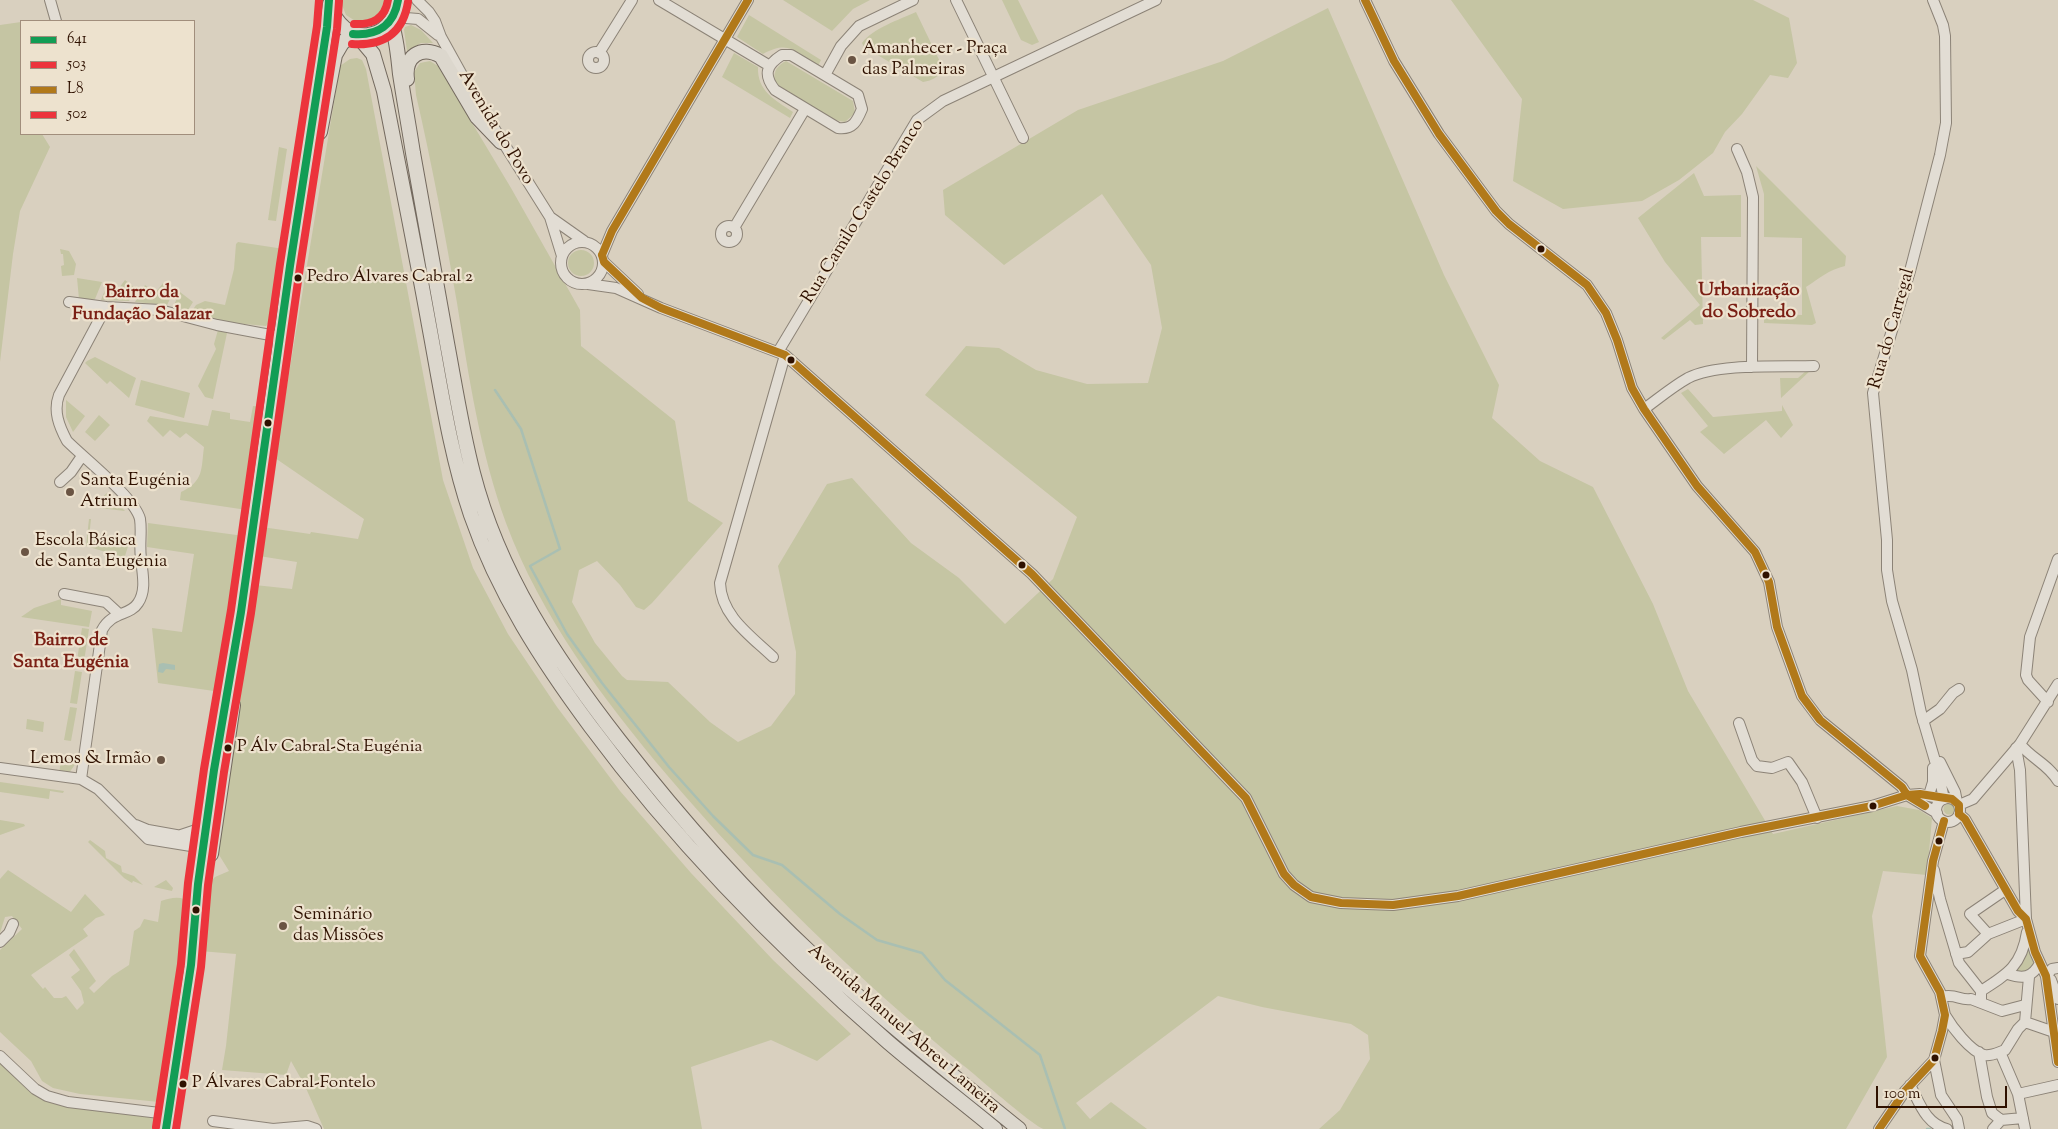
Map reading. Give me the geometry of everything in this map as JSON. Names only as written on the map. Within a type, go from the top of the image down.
[{"type":"main road","points":[[284,315],[296,267],[335,54],[342,43],[355,35],[376,33],[393,20],[398,0]]},
{"type":"main road","points":[[220,767],[221,726],[241,612],[329,2]]},
{"type":"main road","name":"Avenida Manuel Abreu Lameira","points":[[329,2],[337,22],[355,35],[373,54],[384,90],[459,477],[485,552],[522,627],[562,687],[631,780],[734,896],[803,965],[865,1021],[995,1129]]},
{"type":"main road","name":"Avenida Manuel Abreu Lameira","points":[[393,20],[415,164],[464,435],[474,475],[498,546],[528,608],[544,636],[590,703],[656,786],[716,856],[813,955],[865,1002],[1018,1129]]},
{"type":"main road","points":[[415,164],[414,128],[406,67],[410,60],[418,54],[434,52],[441,56],[477,117],[501,142]]},
{"type":"main road","points":[[166,1129],[191,965],[206,885],[211,822],[220,767],[232,718],[241,612]]},
{"type":"main road","points":[[191,965],[204,840],[211,822]]},
{"type":"main road","points":[[204,840],[208,846],[205,870],[206,885]]},
{"type":"street","points":[[50,0],[56,20]]},
{"type":"street","name":"Avenida do Povo","points":[[418,0],[429,12],[441,37],[501,142],[550,217],[562,256],[562,269],[565,275],[575,283],[616,288],[661,308],[781,353]]},
{"type":"street","points":[[599,53],[632,0]]},
{"type":"street","points":[[659,0],[770,66]]},
{"type":"street","points":[[588,284],[601,273],[603,259],[612,231],[748,0]]},
{"type":"street","points":[[825,75],[841,46],[859,26],[913,0]]},
{"type":"street","points":[[956,0],[1023,138]]},
{"type":"street","name":"Rua Camilo Castelo Branco","points":[[773,657],[731,616],[723,604],[720,584],[781,353],[917,120],[943,100],[1156,0]]},
{"type":"street","points":[[1366,0],[1394,61],[1439,134],[1496,211],[1509,224],[1587,285],[1606,313],[1617,340],[1632,388],[1644,409],[1697,486],[1755,552],[1769,582],[1777,627],[1802,696],[1820,720],[1902,788],[1907,796],[1937,813],[1944,821]]},
{"type":"street","name":"Rua do Carregal","points":[[1931,747],[1890,593],[1873,393],[1910,271],[1940,155],[1946,123],[1945,36],[1943,25],[1933,0]]},
{"type":"street","name":"Avenida do Povo","points":[[393,20],[418,19],[441,37]]},
{"type":"street","points":[[782,55],[791,55],[825,75],[858,95],[862,109],[855,125],[846,129],[838,128],[805,109],[775,90],[768,81],[767,72],[774,60],[782,55]]},
{"type":"street","points":[[734,228],[805,109]]},
{"type":"street","points":[[1736,149],[1748,172],[1753,197],[1752,367]]},
{"type":"street","name":"Avenida do Povo","points":[[550,217],[598,248],[603,259],[642,298]]},
{"type":"street","points":[[562,256],[568,247],[587,242],[612,231]]},
{"type":"street","points":[[69,302],[106,307],[160,310],[217,325],[281,337]]},
{"type":"street","points":[[81,779],[100,637],[105,624],[118,614],[135,606],[141,596],[144,578],[140,555],[140,521],[136,510],[130,499],[67,441],[62,432],[56,411],[56,402],[106,307]]},
{"type":"street","points":[[781,353],[1032,574],[1246,798],[1284,874],[1294,885],[1311,897],[1341,903],[1393,905],[1458,896],[1741,832],[1872,806],[1907,796],[1920,794],[1944,799],[1950,798],[1958,807],[2005,890],[2027,924],[2046,976],[2058,1062]]},
{"type":"street","points":[[1644,409],[1690,377],[1710,372],[1752,367],[1814,366]]},
{"type":"street","points":[[60,482],[82,456]]},
{"type":"street","points":[[2048,702],[2028,680],[2026,675],[2030,637],[2042,598],[2058,559]]},
{"type":"street","points":[[64,594],[106,602],[118,614]]},
{"type":"street","points":[[1958,807],[1973,799],[2018,746],[2058,684]]},
{"type":"street","points":[[1923,721],[1940,709],[1953,693],[1959,689]]},
{"type":"street","points":[[1739,723],[1752,760],[1757,766],[1772,768],[1788,762],[1802,782],[1816,818]]},
{"type":"street","points":[[2018,746],[2051,769],[2058,781]]},
{"type":"street","points":[[1981,991],[2008,974],[2025,946],[2027,924],[2018,746]]},
{"type":"street","points":[[1929,795],[1934,772],[1931,747]]},
{"type":"street","points":[[1931,747],[1944,799]]},
{"type":"street","points":[[1931,747],[1955,792],[1958,807],[1954,820],[1944,821]]},
{"type":"street","points":[[0,768],[81,779],[98,789],[148,839],[191,846],[197,846],[204,840]]},
{"type":"street","points":[[1937,813],[1938,805],[1944,799]]},
{"type":"street","points":[[1944,821],[1933,861],[1920,956],[1941,997],[1945,1015],[1951,1026],[1972,1048],[1979,1052],[1992,1055],[2005,1050],[2018,1029],[2025,1022],[2025,1005],[2029,977]]},
{"type":"street","points":[[181,835],[211,822]]},
{"type":"street","points":[[130,823],[148,830],[204,840]]},
{"type":"street","points":[[191,846],[197,849],[202,857]]},
{"type":"street","points":[[1933,861],[1940,899],[1959,963],[1981,991],[1981,1002]]},
{"type":"street","points":[[1988,934],[1970,914],[2005,890]]},
{"type":"street","points":[[0,942],[9,933],[13,924]]},
{"type":"street","points":[[1956,954],[1968,952],[1988,934],[2027,924]]},
{"type":"street","points":[[2008,974],[2016,977],[2029,977],[2035,973],[2040,963]]},
{"type":"street","points":[[2046,976],[2052,970],[2058,968]]},
{"type":"street","points":[[2046,976],[2051,980],[2058,998]]},
{"type":"street","points":[[1941,997],[1951,994],[1966,1000],[1971,999],[1981,1002],[2002,1011],[2025,1005]]},
{"type":"street","points":[[1945,1015],[1934,1060],[1941,1094],[1957,1119],[1958,1129]]},
{"type":"street","points":[[2025,1022],[2054,1032]]},
{"type":"street","points":[[1979,1052],[1987,1097],[1992,1113],[2001,1120],[2023,1118]]},
{"type":"street","points":[[2000,1052],[2018,1094],[2025,1129]]},
{"type":"street","points":[[0,1056],[35,1089],[47,1096],[68,1102],[168,1114]]},
{"type":"street","points":[[1879,1129],[1910,1085],[1934,1060]]},
{"type":"street","points":[[1910,1085],[1928,1118],[1936,1126],[1948,1129]]},
{"type":"street","points":[[2018,1094],[2058,1086]]},
{"type":"street","points":[[1993,1129],[2001,1120]]},
{"type":"street","points":[[213,1121],[273,1129],[307,1126],[316,1129]]},
{"type":"green space","points":[[340,0],[388,0],[385,10],[379,18],[366,24],[360,24],[346,15]]},
{"type":"green space","points":[[783,0],[870,0],[853,9],[832,31]]},
{"type":"green space","points":[[1002,0],[1018,0],[1039,42],[1032,45],[1021,40]]},
{"type":"green space","points":[[1451,0],[1753,0],[1789,18],[1797,63],[1788,78],[1770,75],[1742,114],[1725,132],[1713,153],[1679,180],[1642,201],[1563,209],[1513,181],[1522,99]]},
{"type":"green space","points":[[1328,8],[1444,275],[1499,385],[1492,418],[1540,461],[1593,487],[1653,604],[1688,691],[1773,834],[1897,806],[1919,810],[1932,818],[1927,875],[1883,871],[1872,916],[1887,1057],[1846,1129],[1319,1129],[1340,1110],[1370,1059],[1368,1035],[1351,1024],[1262,1007],[1218,996],[1076,1103],[1090,1119],[1111,1102],[1147,1129],[1044,1129],[1029,1120],[924,1033],[846,963],[736,853],[667,775],[597,687],[555,624],[520,558],[497,496],[476,414],[443,225],[416,95],[414,72],[420,63],[430,61],[438,66],[511,188],[580,310],[581,346],[675,421],[688,501],[723,523],[644,610],[636,607],[620,585],[597,561],[579,570],[572,602],[595,643],[622,676],[627,680],[668,682],[710,722],[738,742],[771,726],[795,694],[796,652],[778,566],[827,484],[852,478],[911,543],[959,578],[1005,624],[1053,579],[1077,517],[925,395],[966,346],[999,348],[1036,370],[1087,384],[1148,383],[1162,328],[1151,265],[1102,194],[1004,265],[945,215],[943,190],[1078,110],[1223,61]]},
{"type":"green space","points":[[916,12],[943,68],[935,78],[923,82],[864,47],[862,43],[879,29]]},
{"type":"green space","points":[[749,15],[821,60],[818,66],[792,49],[779,48],[763,54],[737,37]]},
{"type":"green space","points":[[20,22],[20,135],[43,135],[50,147],[20,211],[0,362],[0,25]]},
{"type":"green space","points":[[411,25],[421,30],[433,43],[421,43],[407,51],[404,30],[405,27]]},
{"type":"green space","points":[[734,53],[758,67],[758,75],[764,89],[774,99],[793,112],[790,118],[722,77]]},
{"type":"green space","points":[[357,58],[362,60],[366,69],[443,480],[473,568],[508,634],[557,707],[620,791],[691,873],[773,960],[851,1034],[817,1061],[771,1040],[691,1067],[702,1129],[324,1129],[305,1086],[291,1061],[286,1075],[222,1070],[236,954],[200,951],[210,882],[215,877],[229,871],[216,850],[234,750],[241,693],[238,692],[245,639],[255,585],[292,589],[297,562],[259,556],[262,527],[358,539],[364,519],[275,458],[340,66],[350,59]]},
{"type":"green space","points":[[786,61],[853,101],[855,113],[845,122],[834,120],[778,85],[774,81],[775,71]]},
{"type":"green space","points":[[279,147],[287,149],[276,221],[268,220]]},
{"type":"green space","points":[[1756,166],[1846,256],[1845,266],[1829,272],[1806,287],[1816,323],[1812,325],[1764,323],[1764,314],[1802,315],[1802,238],[1764,237],[1764,194]]},
{"type":"green space","points":[[1694,173],[1704,196],[1741,195],[1741,237],[1701,237],[1703,324],[1695,325],[1690,320],[1664,340],[1661,338],[1700,305],[1665,262],[1638,218]]},
{"type":"green space","points":[[238,242],[284,249],[277,314],[266,326],[223,322],[192,311],[196,305],[205,301],[225,305],[234,269],[236,244]]},
{"type":"green space","points":[[60,249],[69,251],[76,264],[74,275],[62,276],[61,266],[64,265],[63,254],[61,254]]},
{"type":"green space","points":[[581,250],[590,254],[594,263],[590,272],[581,276],[572,272],[568,263],[572,254]]},
{"type":"green space","points":[[77,278],[102,282],[95,299],[79,299]]},
{"type":"green space","points":[[125,280],[135,288],[129,301],[101,300],[107,285],[116,292]]},
{"type":"green space","points":[[164,282],[174,291],[167,305],[135,302],[145,285],[155,293]]},
{"type":"green space","points":[[180,292],[193,302],[188,310],[173,307]]},
{"type":"green space","points":[[218,330],[227,333],[213,399],[205,397],[198,386],[216,349],[214,344]]},
{"type":"green space","points":[[95,357],[136,378],[129,398],[110,381],[107,384],[85,363]]},
{"type":"green space","points":[[1806,371],[1810,371],[1781,398],[1780,378],[1798,378]]},
{"type":"green space","points":[[141,380],[190,393],[184,418],[135,405]]},
{"type":"green space","points":[[1688,389],[1713,417],[1782,411],[1782,405],[1793,425],[1781,438],[1766,420],[1724,454],[1700,432],[1708,426],[1681,393]]},
{"type":"green space","points":[[66,400],[85,416],[73,432],[66,417]]},
{"type":"green space","points":[[253,406],[263,407],[247,510],[180,500],[181,492],[198,479],[204,447],[186,433],[180,438],[170,430],[163,437],[147,421],[150,416],[208,426],[212,410],[230,413],[230,419],[250,422]]},
{"type":"green space","points":[[99,415],[110,425],[95,441],[85,432]]},
{"type":"green space","points":[[107,493],[125,511],[91,507]]},
{"type":"green space","points":[[89,519],[91,519],[89,538],[129,543],[125,556],[122,557],[86,546]]},
{"type":"green space","points":[[148,523],[244,536],[221,692],[158,683],[152,628],[182,632],[194,554],[147,547]]},
{"type":"green space","points":[[61,599],[61,605],[92,611],[89,627],[21,617],[34,608]]},
{"type":"green space","points":[[82,628],[89,629],[83,668],[76,667]]},
{"type":"green space","points":[[75,671],[82,672],[77,704],[70,703]]},
{"type":"green space","points":[[70,707],[77,708],[71,741],[64,740]]},
{"type":"green space","points":[[27,719],[44,722],[43,732],[26,729]]},
{"type":"green space","points":[[61,761],[76,763],[69,773],[59,773]]},
{"type":"green space","points":[[0,782],[64,791],[63,793],[50,791],[49,799],[0,792]]},
{"type":"green space","points":[[1949,803],[1955,809],[1949,815],[1943,809]]},
{"type":"green space","points":[[0,820],[24,824],[25,826],[0,835]]},
{"type":"green space","points":[[90,840],[105,851],[106,858],[121,866],[122,872],[134,876],[143,885],[133,881],[132,883],[124,878],[88,842]]},
{"type":"green space","points":[[8,870],[71,912],[85,894],[105,915],[96,918],[83,929],[88,936],[31,975],[54,998],[66,996],[77,1010],[84,1003],[81,991],[71,977],[80,970],[69,955],[74,949],[96,981],[89,988],[94,993],[112,976],[129,965],[134,931],[140,927],[144,919],[158,922],[161,901],[180,898],[190,903],[185,956],[171,1023],[175,1023],[162,1098],[159,1102],[80,1094],[53,1088],[42,1081],[31,1061],[0,1032],[0,950],[22,929],[12,916],[5,917],[0,933],[0,879]]},
{"type":"green space","points":[[166,880],[173,888],[172,891],[154,887]]},
{"type":"green space","points":[[2030,948],[2033,951],[2033,972],[2015,972]]},
{"type":"green space","points":[[0,1062],[39,1097],[51,1103],[160,1118],[159,1129],[0,1129]]},
{"type":"shaded area","points":[[159,664],[175,665],[175,670],[166,669],[163,673],[158,672]]},
{"type":"waterway","points":[[495,390],[521,429],[560,549],[530,566],[567,634],[602,683],[669,767],[713,816],[753,855],[782,865],[840,914],[877,940],[922,953],[945,980],[1040,1055],[1065,1129]]},
{"type":"transit line","name":"502","points":[[156,1127],[181,964],[188,883],[204,769],[231,610],[280,264],[317,26],[319,0]]},
{"type":"transit line","name":"641","points":[[166,1129],[191,965],[198,884],[214,770],[241,612],[290,266],[327,27],[329,0]]},
{"type":"transit line","name":"502","points":[[354,24],[377,20],[384,12],[388,0]]},
{"type":"transit line","name":"641","points":[[353,34],[370,33],[383,27],[393,16],[398,0]]},
{"type":"transit line","name":"L8","points":[[602,255],[612,231],[748,0]]},
{"type":"transit line","name":"L8","points":[[1365,0],[1394,61],[1439,134],[1496,211],[1509,224],[1587,285],[1606,313],[1617,340],[1632,388],[1644,409],[1697,486],[1755,552],[1769,582],[1777,627],[1802,696],[1820,720],[1902,787],[1907,795],[1925,806]]},
{"type":"transit line","name":"503","points":[[176,1129],[201,967],[208,885],[224,772],[251,613],[300,267],[337,29],[339,1]]},
{"type":"transit line","name":"503","points":[[352,44],[374,43],[390,35],[402,22],[408,2]]},
{"type":"transit line","name":"L8","points":[[602,255],[604,262],[642,298],[661,308],[785,355],[1032,574],[1246,798],[1284,874],[1294,885],[1311,897],[1341,903],[1393,905],[1458,896],[1741,832],[1872,806],[1907,795],[1920,794],[1952,799],[1959,805],[1959,814]]},
{"type":"transit line","name":"L8","points":[[1959,814],[1965,819],[2018,911],[2026,919],[2035,952],[2046,976],[2058,1062]]},
{"type":"transit line","name":"L8","points":[[1879,1129],[1905,1091],[1934,1060],[1942,1031],[1945,1015],[1940,992],[1920,956],[1933,861],[1944,821]]},
{"type":"place","name":"Amanhecer - Praça das Palmeiras","points":[[852,60]]},
{"type":"place","name":"Pedro Álvares Cabral 2","points":[[298,278]]},
{"type":"place","name":"Santa Eugénia Atrium","points":[[70,492]]},
{"type":"place","name":"Escola Básica de Santa Eugénia","points":[[25,552]]},
{"type":"place","name":"P Álv Cabral-Sta Eugénia","points":[[228,748]]},
{"type":"place","name":"Lemos & Irmão","points":[[161,760]]},
{"type":"place","name":"Seminário das Missões","points":[[283,926]]},
{"type":"place","name":"P Álvares Cabral-Fontelo","points":[[183,1084]]},
{"type":"district","name":"Urbanização do Sobredo","points":[[1749,303]]},
{"type":"district","name":"Bairro da Fundação Salazar","points":[[142,305]]},
{"type":"district","name":"Bairro de Santa Eugénia","points":[[71,653]]}]
